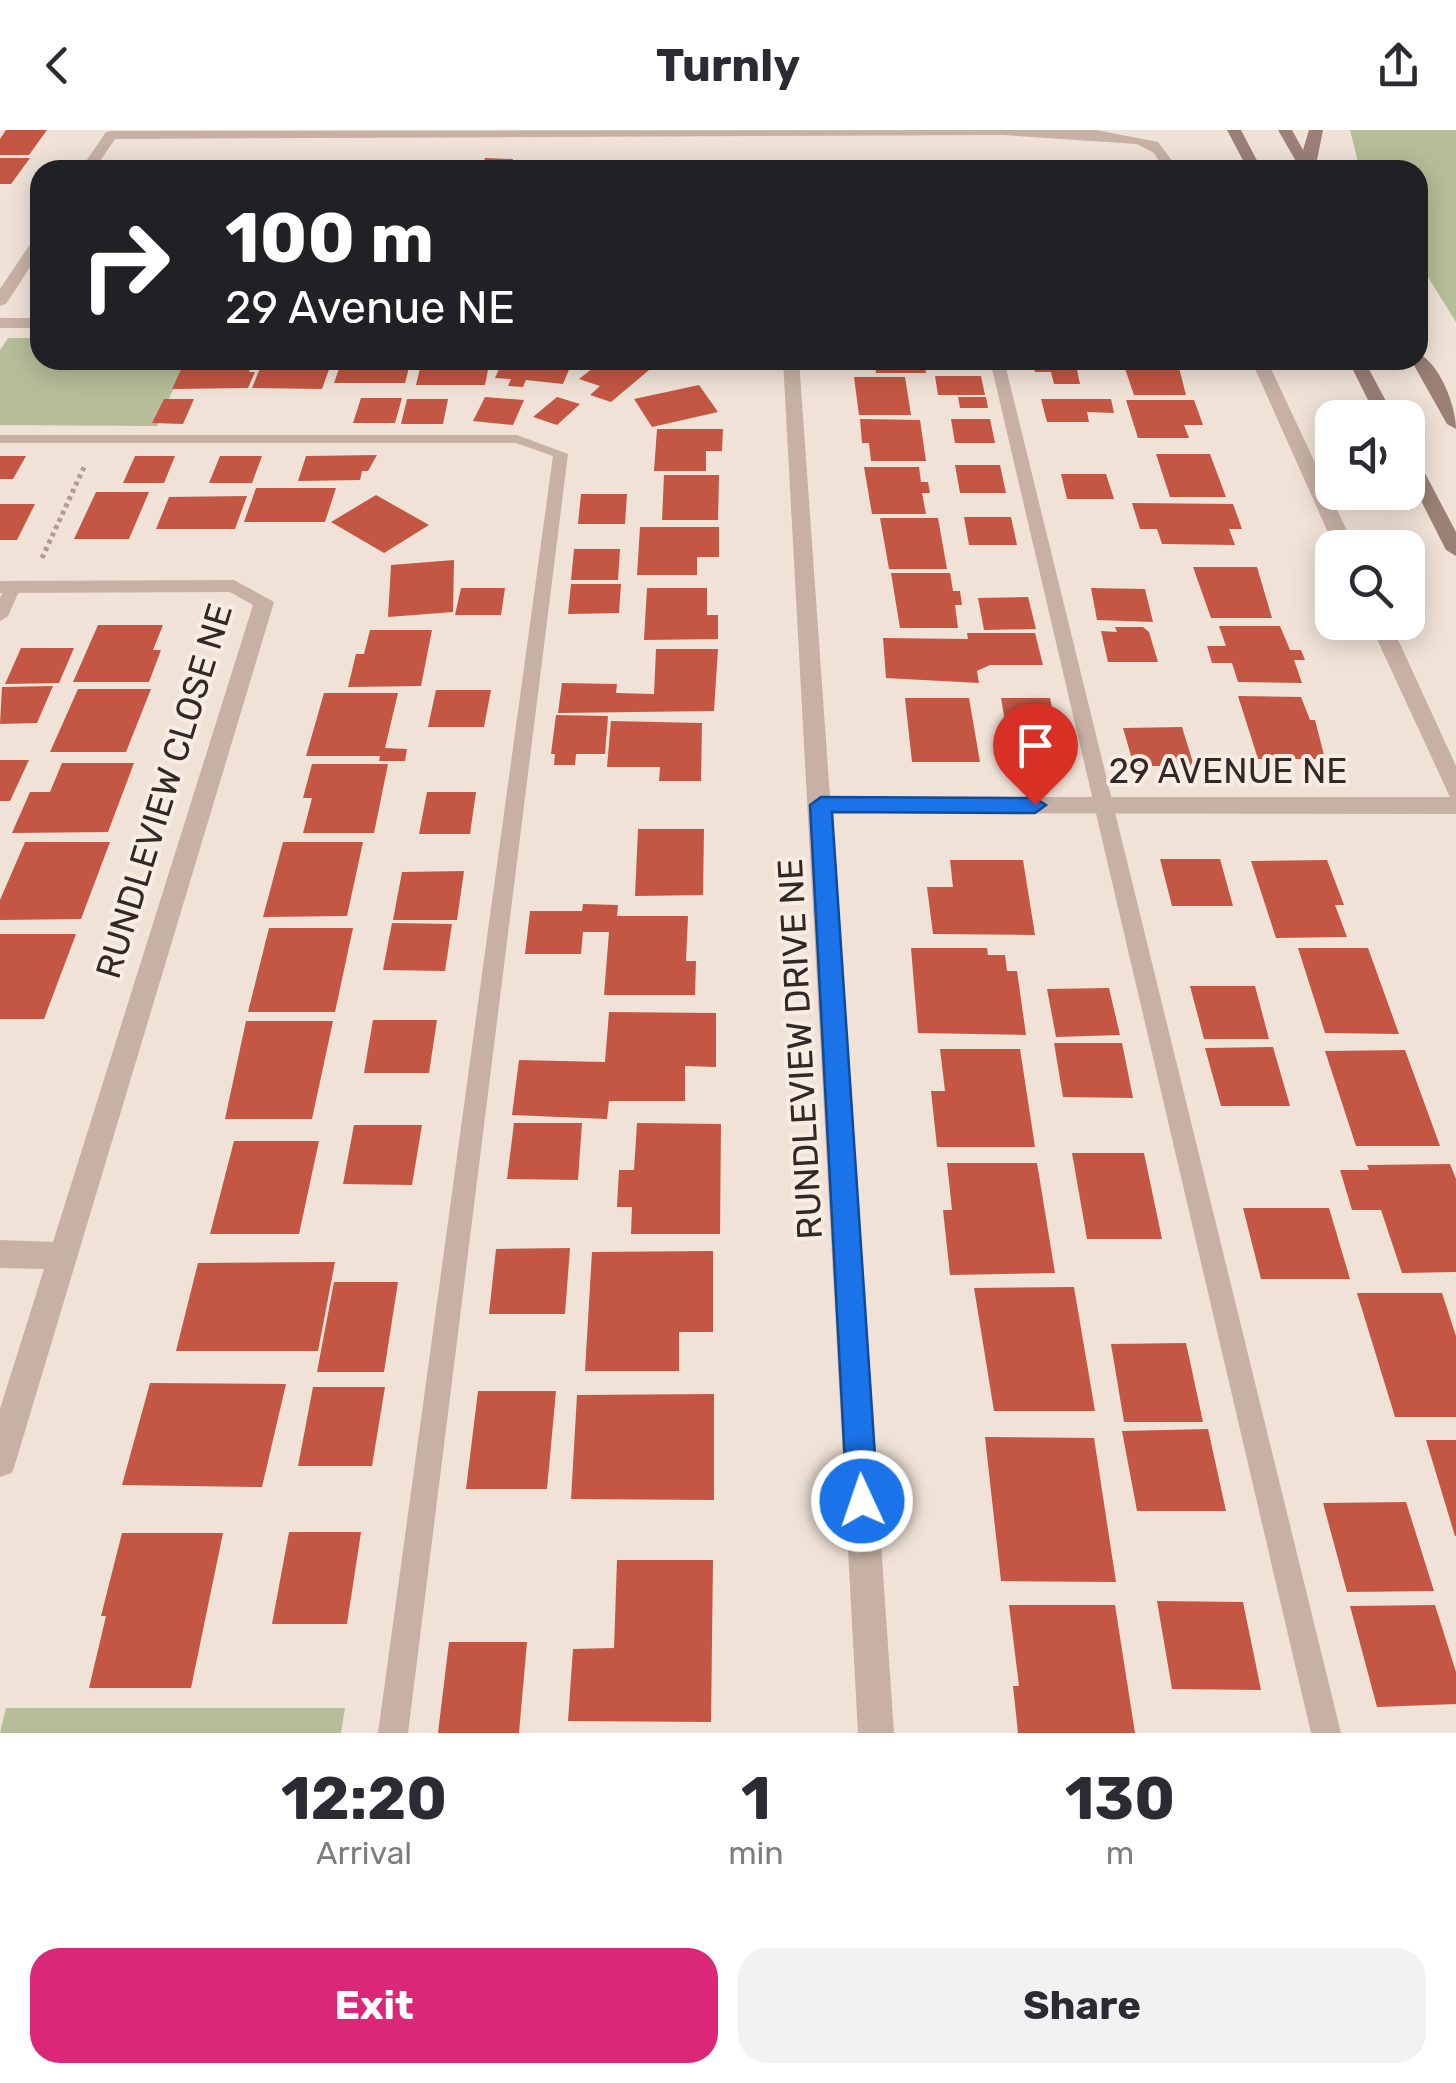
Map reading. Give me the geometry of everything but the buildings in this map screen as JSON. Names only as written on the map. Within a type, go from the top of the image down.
[{"type":"main road","points":[[1285,130],[1302,160]]},
{"type":"main road","points":[[1309,160],[1316,130]]},
{"type":"main road","points":[[1233,131],[1249,160]]},
{"type":"main road","points":[[1361,370],[1377,400]]},
{"type":"main road","points":[[1425,370],[1456,424]]},
{"type":"main road","points":[[1425,491],[1456,550]]},
{"type":"street","points":[[93,160],[108,132],[1002,131],[1108,137],[1152,145],[1168,160]]},
{"type":"street","points":[[0,301],[30,255]]},
{"type":"street","points":[[0,322],[30,322]]},
{"type":"street","name":"RUNDLEVIEW DRIVE NE","points":[[792,370],[876,1733]]},
{"type":"street","points":[[1264,370],[1337,530]]},
{"type":"street","name":"RUNDLEVIEW CLOSE NE","points":[[0,1460],[264,602],[234,586],[7,587]]},
{"type":"street","points":[[1387,640],[1456,791]]},
{"type":"street","name":"29 AVENUE NE","points":[[821,805],[1456,806]]},
{"type":"street","points":[[0,1254],[61,1256]]},
{"type":"lane","points":[[999,370],[1326,1733]]},
{"type":"lane","points":[[0,439],[517,439],[561,454],[393,1733]]},
{"type":"lane","points":[[0,616],[7,587]]},
{"type":"path","points":[[7,587],[38,567],[98,438]]},
{"type":"green space","points":[[1350,130],[1456,130],[1456,322],[1428,277],[1428,160],[1358,160]]},
{"type":"green space","points":[[8,338],[30,338],[30,370],[182,370],[157,426],[0,425],[0,350]]},
{"type":"green space","points":[[6,1708],[345,1708],[341,1733],[0,1733]]},
{"type":"route","points":[[862,1501],[821,805],[1035,805]]}]
